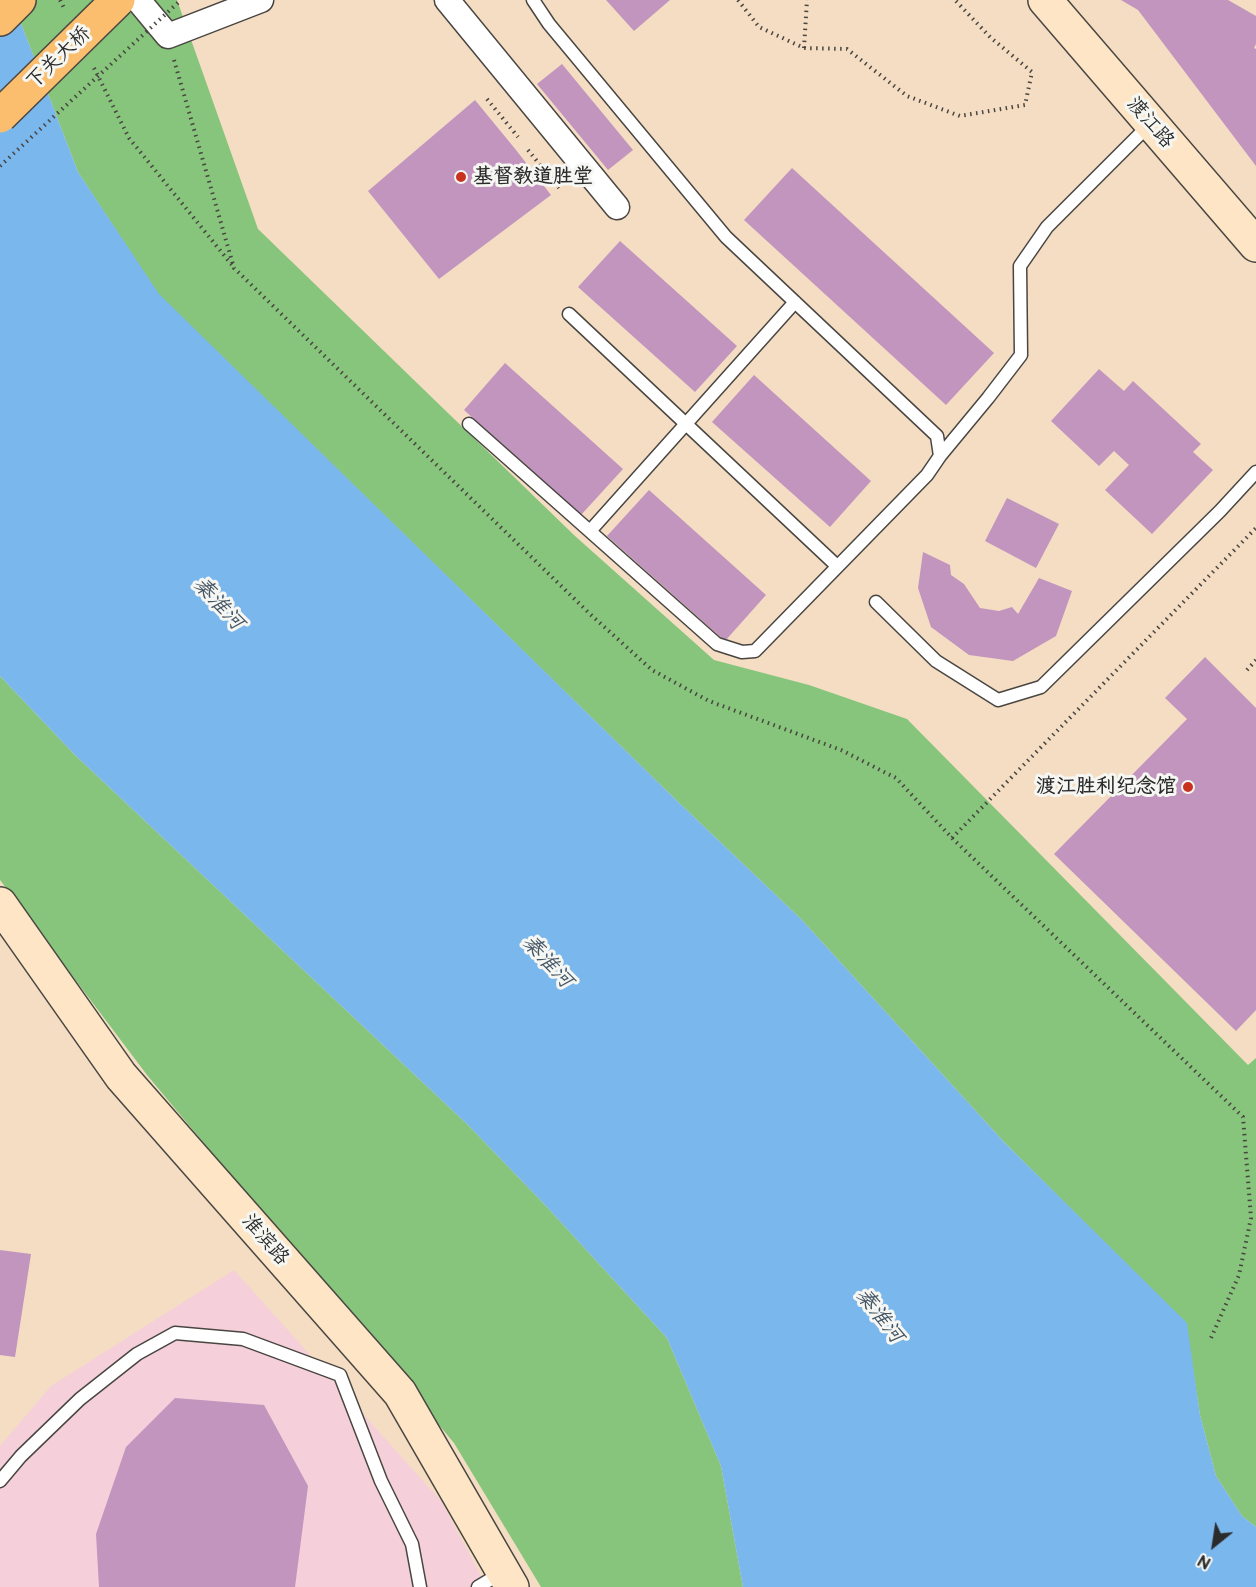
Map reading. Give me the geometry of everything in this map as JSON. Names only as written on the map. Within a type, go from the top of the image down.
[{"type":"highway","points":[[0,19],[19,0]]},
{"type":"highway","name":"下关大桥","points":[[0,116],[118,0]]},
{"type":"street","points":[[138,0],[168,36],[261,0]]},
{"type":"street","points":[[447,0],[617,207]]},
{"type":"street","name":"渡江路","points":[[1055,6],[1151,123],[1256,245]]},
{"type":"street","name":"淮滨路","points":[[0,904],[121,1076],[400,1393],[498,1582]]},
{"type":"lane","points":[[533,0],[549,24],[726,237],[937,436],[940,456]]},
{"type":"lane","points":[[469,424],[717,644],[742,652],[754,651],[927,475],[1021,355],[1020,266],[1047,227],[1151,123]]},
{"type":"lane","points":[[590,531],[795,302]]},
{"type":"lane","points":[[569,314],[837,566]]},
{"type":"lane","points":[[876,602],[936,661],[998,700],[1041,687],[1220,511],[1256,472]]},
{"type":"lane","points":[[0,1481],[21,1456],[80,1399],[137,1354],[175,1334],[243,1340],[340,1375],[381,1481],[412,1544],[420,1587]]},
{"type":"path","points":[[60,0],[65,11]]},
{"type":"path","points":[[0,166],[181,0]]},
{"type":"path","points":[[738,0],[759,27],[804,48],[847,49],[907,96],[960,116],[1025,105],[1032,72],[990,37],[955,0]]},
{"type":"path","points":[[804,48],[807,0]]},
{"type":"path","points":[[92,64],[129,138],[234,268]]},
{"type":"path","points":[[488,99],[518,137]]},
{"type":"path","points":[[528,150],[559,188]]},
{"type":"path","points":[[952,838],[1256,528]]},
{"type":"path","points":[[1246,670],[1256,660]]},
{"type":"path","points":[[1211,1338],[1239,1275],[1251,1218],[1244,1117]]},
{"type":"shaded area","points":[[234,1270],[441,1501],[487,1587],[0,1587],[0,1446],[51,1386]]},
{"type":"green space","points":[[12,0],[177,0],[258,229],[575,536],[714,660],[809,685],[907,719],[1248,1065],[1256,1058],[1256,1527],[1242,1516],[1216,1476],[1200,1415],[1186,1323],[1004,1142],[802,920],[158,294],[78,172]]},
{"type":"green space","points":[[0,676],[75,755],[468,1125],[667,1338],[721,1466],[743,1587],[541,1587],[454,1443],[147,1075],[0,880]]},
{"type":"water","name":"秦淮河","points":[[0,0],[12,0],[78,172],[159,294],[673,797],[802,920],[1004,1142],[1187,1323],[1200,1415],[1216,1476],[1242,1516],[1256,1527],[1256,1587],[743,1587],[721,1466],[667,1338],[468,1125],[75,755],[0,676]]},
{"type":"building","points":[[606,0],[670,0],[634,31]]},
{"type":"building","points":[[1121,0],[1228,0],[1256,16],[1254,48],[1256,49],[1256,166],[1138,10]]},
{"type":"building","points":[[562,64],[633,150],[608,170],[537,84]]},
{"type":"building","name":"基督教道胜堂","points":[[475,100],[551,195],[439,279],[368,191]]},
{"type":"building","points":[[792,168],[994,353],[946,405],[744,220]]},
{"type":"building","points":[[620,241],[737,346],[695,392],[578,287]]},
{"type":"building","points":[[505,363],[623,469],[581,515],[464,410]]},
{"type":"building","points":[[1099,369],[1124,391],[1133,381],[1201,444],[1193,452],[1213,470],[1152,534],[1105,490],[1129,465],[1114,451],[1099,466],[1051,421]]},
{"type":"building","points":[[754,375],[871,481],[830,527],[712,422]]},
{"type":"building","points":[[649,490],[766,595],[725,641],[607,536]]},
{"type":"building","points":[[1007,498],[1059,524],[1036,568],[985,541]]},
{"type":"building","points":[[923,552],[950,565],[951,575],[964,584],[980,608],[999,611],[1012,607],[1018,614],[1039,578],[1072,591],[1056,636],[1013,661],[969,655],[931,627],[918,588]]},
{"type":"building","name":"渡江胜利纪念馆","points":[[1205,657],[1256,708],[1256,1010],[1236,1031],[1054,854],[1187,719],[1165,698]]},
{"type":"building","points":[[0,1250],[31,1254],[15,1357],[0,1355]]},
{"type":"building","points":[[175,1398],[264,1405],[308,1486],[295,1587],[99,1587],[96,1534],[126,1447]]},
{"type":"place","name":"基督教道胜堂","points":[[461,177]]},
{"type":"place","name":"渡江胜利纪念馆","points":[[1188,787]]}]
